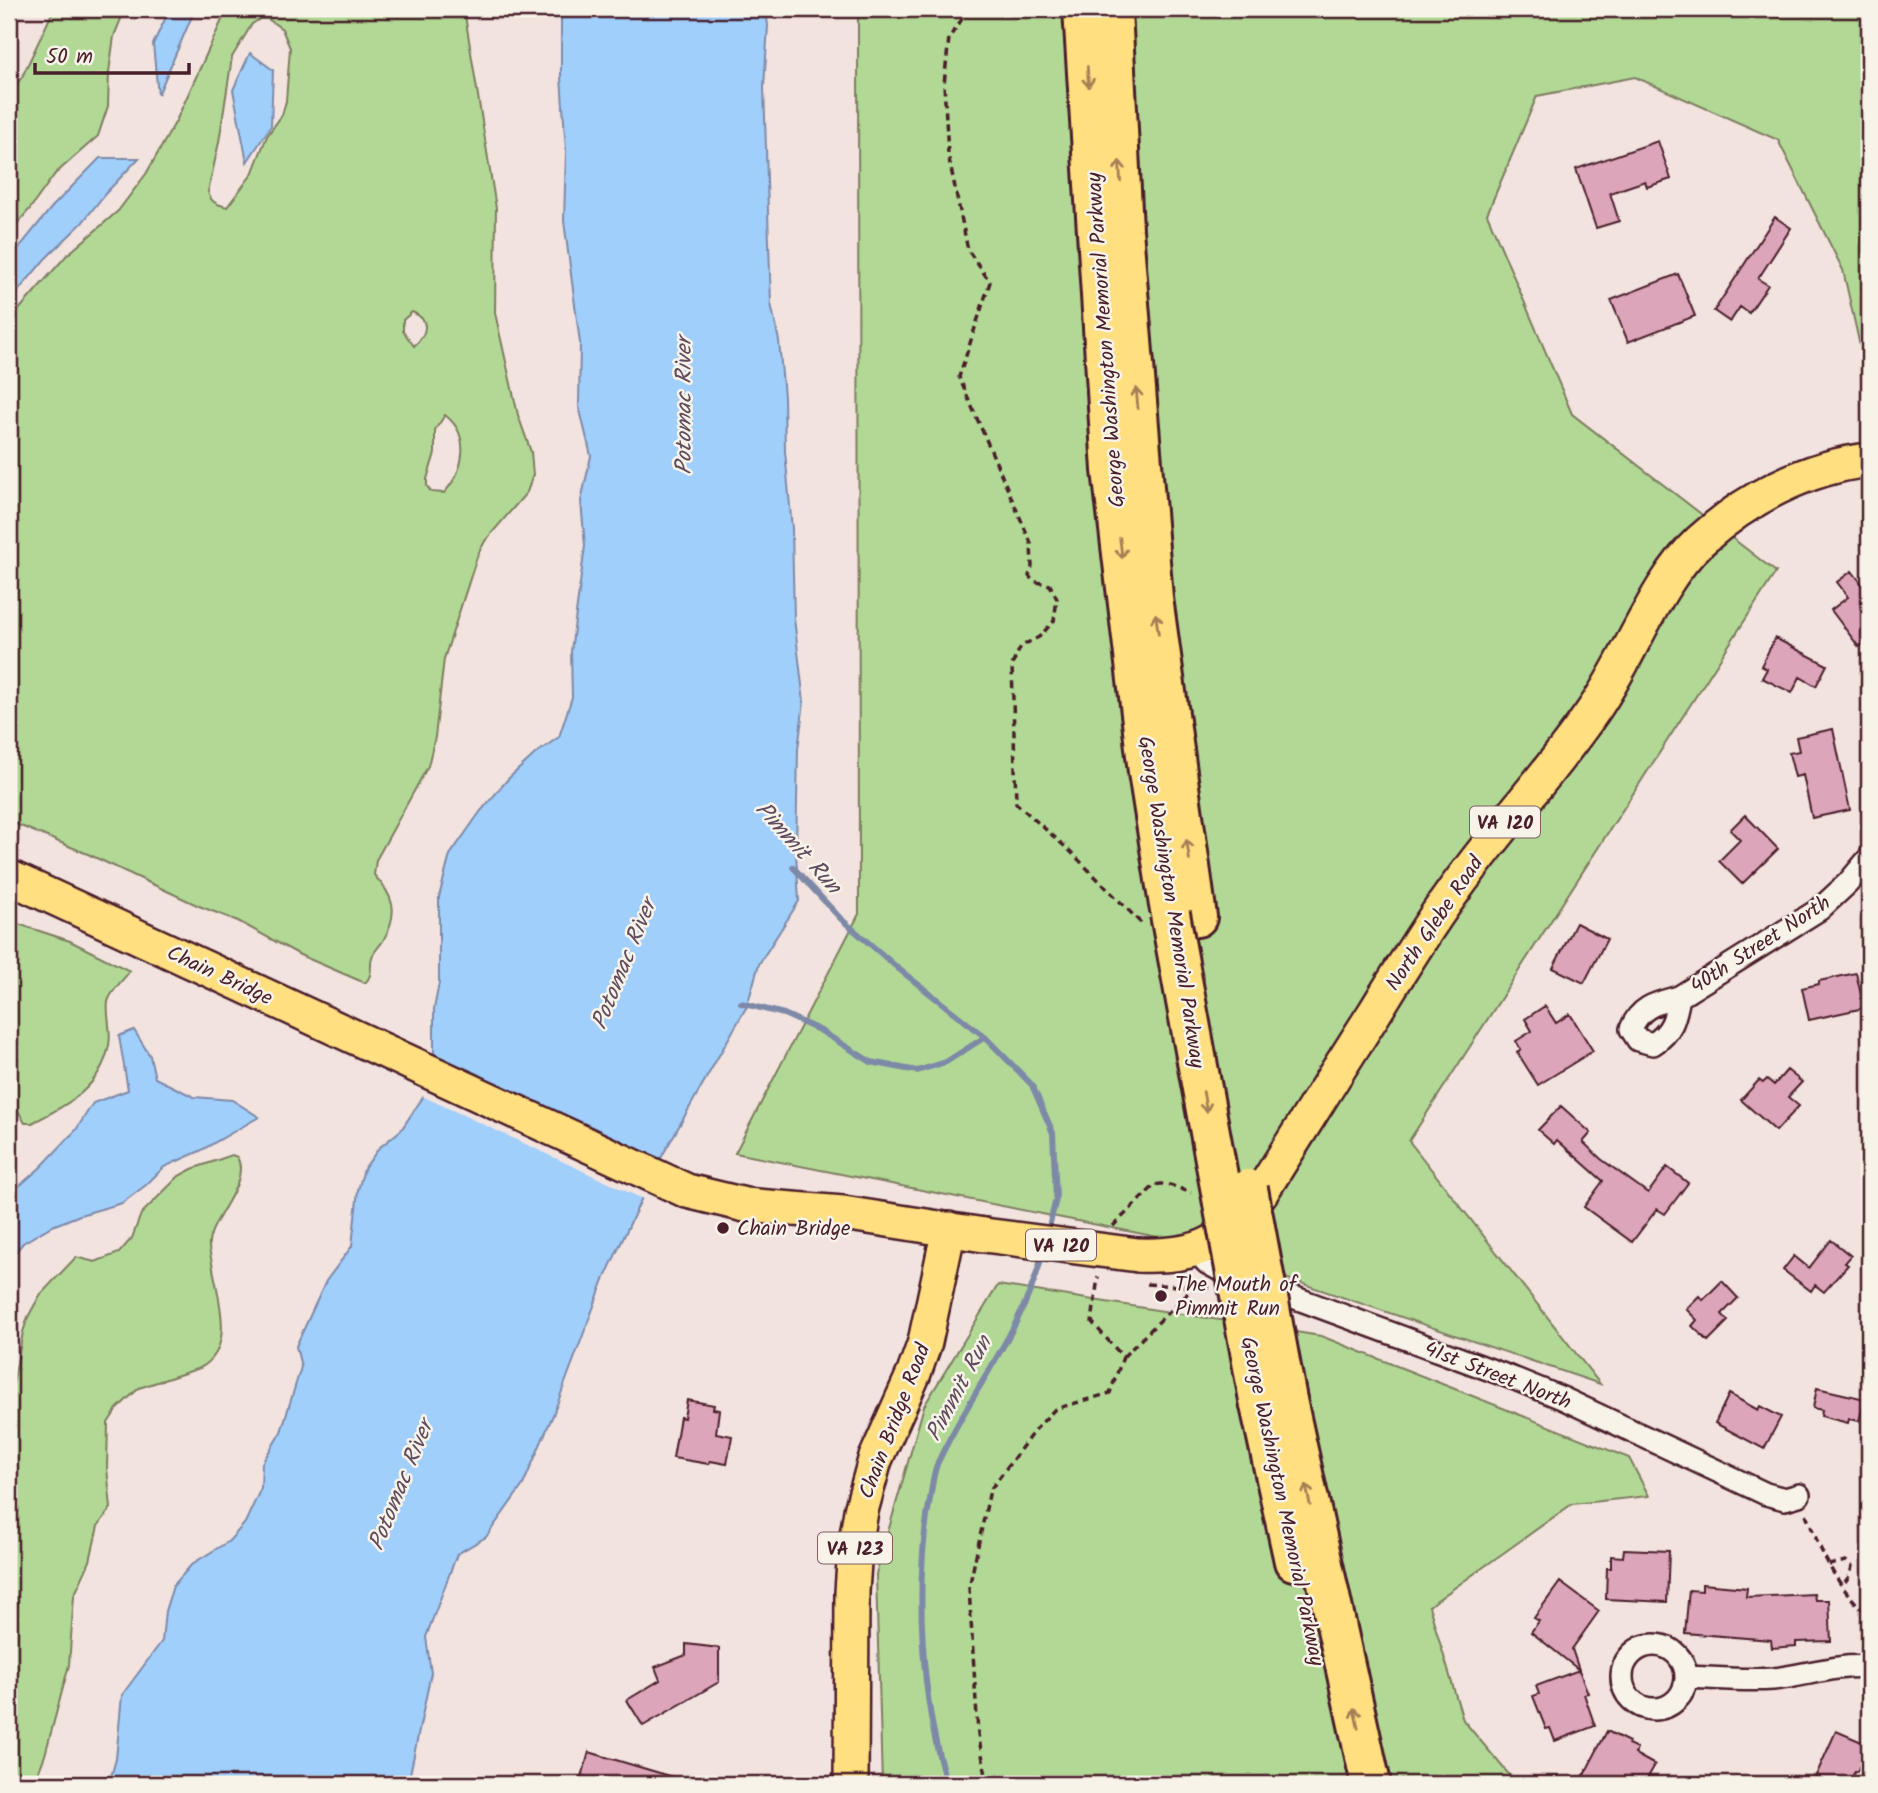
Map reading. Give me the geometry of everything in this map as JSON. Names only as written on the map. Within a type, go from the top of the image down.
[{"type":"highway","name":"George Washington Memorial Parkway","points":[[1083,9],[1112,470],[1148,772],[1170,919],[1273,1403],[1345,1784]]},
{"type":"highway","name":"George Washington Memorial Parkway","points":[[1112,9],[1124,230],[1153,598],[1170,919]]},
{"type":"highway","name":"George Washington Memorial Parkway","points":[[1273,1403],[1371,1784]]},
{"type":"main road","name":"North Glebe Road","points":[[949,1228],[1141,1269],[1171,1255],[1196,1251],[1226,1234],[1258,1197],[1447,899],[1600,702],[1678,565],[1720,523],[1763,496],[1818,471],[1869,460]]},
{"type":"main road","name":"Chain Bridge","points":[[9,877],[648,1174],[703,1196],[745,1205],[843,1213],[949,1228]]},
{"type":"main road","name":"Chain Bridge Road","points":[[850,1784],[852,1592],[858,1529],[869,1477],[925,1342],[949,1228]]},
{"type":"street","name":"40th Street North","points":[[1679,997],[1820,909],[1848,883],[1869,858]]},
{"type":"street","name":"41st Street North","points":[[1196,1251],[1214,1267],[1527,1384],[1766,1494],[1785,1499],[1799,1495]]},
{"type":"street","points":[[1686,1677],[1730,1681],[1776,1678],[1831,1668],[1869,1667]]},
{"type":"path","points":[[969,9],[949,38],[944,84],[948,154],[968,250],[989,282],[959,377],[1031,543],[1032,567],[1028,576],[1033,581],[1050,585],[1057,599],[1054,621],[1039,637],[1021,646],[1012,665],[1016,803],[1070,851],[1170,919]]},
{"type":"path","points":[[1111,1234],[1114,1223],[1127,1214],[1155,1185],[1170,1185],[1192,1194],[1200,1189]]},
{"type":"path","points":[[1099,1266],[1093,1322],[1123,1357]]},
{"type":"path","points":[[1141,1269],[1194,1287],[1214,1289],[1245,1280]]},
{"type":"path","points":[[990,1784],[978,1734],[969,1588],[990,1490],[1034,1431],[1055,1409],[1110,1392],[1123,1357],[1194,1287]]},
{"type":"path","points":[[1799,1495],[1829,1565],[1853,1601],[1869,1615]]},
{"type":"path","points":[[1829,1565],[1846,1561],[1852,1566],[1850,1575],[1842,1586]]},
{"type":"green space","points":[[54,9],[125,9],[114,36],[108,106],[98,136],[55,174],[9,233],[9,94],[22,77]]},
{"type":"green space","points":[[227,9],[464,9],[496,208],[495,313],[518,415],[531,452],[533,475],[527,492],[485,541],[478,554],[444,659],[435,737],[428,766],[376,860],[374,875],[390,897],[393,912],[389,929],[372,957],[370,974],[365,983],[300,955],[238,921],[9,821],[9,321],[66,256],[118,211],[146,174],[176,121]],"holes":[[[260,19],[268,19],[282,29],[290,48],[286,101],[282,115],[267,136],[252,174],[227,207],[213,201],[208,192],[232,57],[252,24]],[[412,312],[424,323],[422,337],[414,346],[403,331],[403,320]],[[445,415],[454,423],[462,443],[460,464],[444,493],[431,492],[427,486],[435,453],[435,430]]]},
{"type":"green space","points":[[858,9],[1869,9],[1869,386],[1843,270],[1778,140],[1635,77],[1537,96],[1487,214],[1572,414],[1776,572],[1409,1141],[1600,1384],[1173,1240],[735,1153],[859,914]]},
{"type":"green space","points":[[9,921],[70,941],[130,971],[109,998],[110,1040],[105,1060],[98,1073],[80,1094],[32,1123],[25,1123],[12,1100],[9,1080]]},
{"type":"green space","points":[[232,1155],[237,1157],[239,1177],[212,1232],[209,1244],[222,1320],[218,1348],[211,1359],[200,1368],[139,1388],[117,1409],[108,1423],[107,1468],[111,1508],[98,1526],[90,1561],[74,1596],[69,1665],[45,1755],[34,1784],[9,1784],[9,1405],[28,1317],[40,1295],[76,1257],[95,1262],[119,1253],[132,1238],[141,1214],[179,1176]]},
{"type":"green space","points":[[998,1285],[1321,1336],[1629,1458],[1649,1496],[1572,1504],[1429,1606],[1463,1720],[1517,1784],[882,1784],[876,1574],[924,1406]]},
{"type":"water","points":[[170,9],[199,9],[192,16],[158,95],[153,44]]},
{"type":"water","name":"Potomac River","points":[[561,9],[766,9],[768,26],[764,87],[771,304],[779,341],[784,397],[794,618],[804,702],[798,749],[796,853],[799,901],[759,964],[747,1006],[657,1165],[603,1282],[553,1415],[523,1485],[486,1537],[457,1554],[426,1637],[431,1673],[408,1784],[109,1784],[116,1759],[122,1695],[162,1641],[165,1611],[173,1586],[192,1564],[229,1541],[245,1523],[261,1488],[262,1463],[281,1432],[301,1367],[296,1346],[326,1281],[352,1246],[358,1190],[364,1169],[379,1148],[401,1130],[427,1091],[434,1075],[434,1009],[439,983],[439,897],[450,855],[480,812],[508,779],[535,754],[559,737],[572,697],[571,651],[585,546],[581,501],[591,456],[579,406],[580,343],[564,221],[566,151],[561,77]]},
{"type":"water","points":[[250,53],[273,70],[271,126],[247,162],[233,90]]},
{"type":"water","points":[[100,158],[139,158],[9,302],[9,260],[52,207]]},
{"type":"water","points":[[134,1030],[150,1056],[155,1078],[194,1097],[232,1100],[259,1117],[200,1151],[164,1167],[122,1203],[50,1227],[23,1243],[9,1260],[9,1195],[41,1167],[76,1130],[93,1103],[128,1090],[119,1036]]},
{"type":"pier","points":[[431,1074],[660,1167],[645,1200],[420,1095]]},
{"type":"building","points":[[1658,141],[1671,179],[1647,187],[1645,181],[1610,193],[1619,221],[1596,228],[1576,169]]},
{"type":"building","points":[[1775,217],[1791,228],[1758,279],[1768,285],[1749,313],[1740,307],[1730,322],[1714,311]]},
{"type":"building","points":[[1678,274],[1695,316],[1628,342],[1611,300]]},
{"type":"building","points":[[1852,571],[1869,593],[1869,639],[1859,647],[1831,610],[1848,597],[1837,582]]},
{"type":"building","points":[[1775,638],[1827,665],[1816,686],[1800,677],[1792,693],[1762,678],[1767,669],[1761,666]]},
{"type":"building","points":[[1833,729],[1850,810],[1812,818],[1803,775],[1795,777],[1789,753],[1799,751],[1796,737]]},
{"type":"building","points":[[1745,815],[1778,849],[1742,884],[1719,861],[1740,840],[1730,830]]},
{"type":"building","points":[[1576,923],[1607,939],[1584,983],[1553,968]]},
{"type":"building","points":[[1856,973],[1864,1008],[1809,1020],[1802,988],[1819,984],[1819,981]]},
{"type":"building","points":[[1545,1006],[1556,1023],[1570,1014],[1593,1051],[1538,1085],[1517,1052],[1521,1050],[1516,1041],[1532,1031],[1525,1019]]},
{"type":"building","points":[[1787,1070],[1802,1082],[1788,1097],[1799,1106],[1776,1131],[1741,1100],[1759,1080],[1763,1083],[1767,1079],[1774,1085]]},
{"type":"building","points":[[1561,1106],[1591,1133],[1583,1142],[1601,1159],[1648,1193],[1667,1167],[1688,1183],[1665,1214],[1657,1209],[1632,1242],[1584,1207],[1603,1181],[1557,1140],[1554,1144],[1538,1130]]},
{"type":"building","points":[[1831,1240],[1851,1256],[1845,1263],[1848,1265],[1824,1292],[1815,1285],[1811,1291],[1783,1270],[1794,1256],[1809,1268]]},
{"type":"building","points":[[1722,1281],[1738,1298],[1722,1314],[1728,1321],[1708,1341],[1692,1326],[1697,1320],[1686,1309],[1699,1296],[1703,1300]]},
{"type":"building","points":[[1817,1388],[1865,1399],[1859,1421],[1849,1419],[1848,1423],[1821,1416],[1822,1410],[1813,1408]]},
{"type":"building","points":[[1729,1394],[1758,1410],[1760,1406],[1781,1417],[1764,1449],[1715,1423]]},
{"type":"building","points":[[687,1400],[714,1405],[713,1409],[719,1410],[716,1433],[732,1436],[727,1464],[673,1458],[680,1417],[684,1418]]},
{"type":"building","points":[[1624,1549],[1669,1551],[1667,1602],[1606,1599],[1607,1568],[1611,1568],[1611,1556],[1623,1557]]},
{"type":"building","points":[[1560,1582],[1599,1611],[1572,1649],[1579,1670],[1531,1632],[1539,1621],[1534,1618]]},
{"type":"building","points":[[1702,1584],[1747,1588],[1746,1597],[1814,1594],[1815,1600],[1829,1600],[1831,1641],[1796,1642],[1796,1646],[1772,1648],[1771,1640],[1685,1633],[1689,1590],[1702,1591]]},
{"type":"building","points":[[686,1644],[719,1648],[719,1682],[643,1726],[627,1700],[660,1680],[655,1667],[686,1655]]},
{"type":"building","points":[[1579,1670],[1588,1693],[1584,1694],[1595,1726],[1555,1741],[1550,1728],[1546,1729],[1533,1696],[1539,1694],[1536,1686]]},
{"type":"building","points":[[1607,1731],[1629,1742],[1628,1745],[1637,1749],[1635,1754],[1655,1765],[1644,1784],[1597,1784],[1583,1777]]},
{"type":"building","points":[[1836,1731],[1869,1745],[1849,1784],[1825,1784],[1814,1780]]},
{"type":"building","points":[[589,1752],[683,1780],[682,1784],[580,1784]]},
{"type":"waterway","name":"Pimmit Run","points":[[793,867],[840,918],[900,970],[985,1037],[1032,1085],[1053,1133],[1056,1199],[1047,1235]]},
{"type":"waterway","name":"Pimmit Run","points":[[741,1003],[784,1014],[821,1031],[871,1062],[917,1071],[946,1062],[985,1037]]},
{"type":"waterway","name":"Pimmit Run","points":[[947,1784],[931,1717],[921,1604],[925,1532],[933,1480],[938,1462],[951,1436],[1010,1334],[1034,1280],[1043,1252]]},
{"type":"place","name":"Chain Bridge","points":[[723,1228]]},
{"type":"place","name":"The Mouth of Pimmit Run","points":[[1161,1296]]}]
